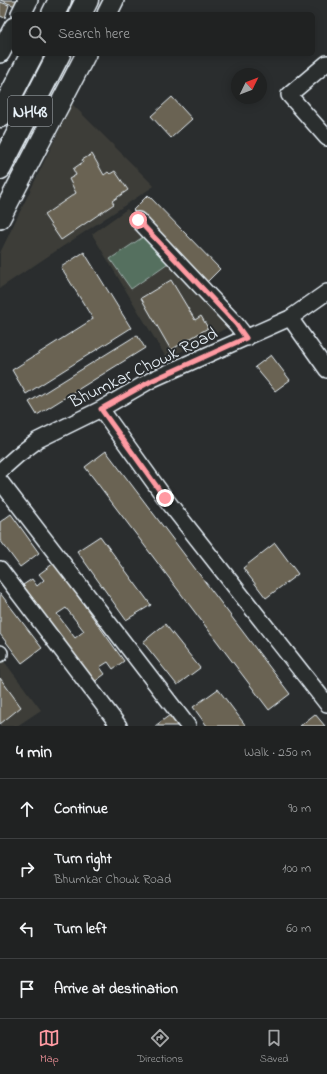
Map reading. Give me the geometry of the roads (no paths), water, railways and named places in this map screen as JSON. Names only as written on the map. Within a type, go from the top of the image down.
[{"type":"highway","points":[[54,12],[60,0]]},
{"type":"highway","points":[[81,12],[87,0]]},
{"type":"highway","name":"NH48","points":[[0,116],[31,56]]},
{"type":"highway","name":"NH48","points":[[0,168],[58,56]]},
{"type":"main road","points":[[21,12],[28,0]]},
{"type":"main road","points":[[108,12],[114,0]]},
{"type":"main road","points":[[0,54],[12,30]]},
{"type":"main road","points":[[0,219],[85,56]]},
{"type":"street","points":[[327,63],[289,95],[327,138]]},
{"type":"street","points":[[138,220],[236,324],[246,338]]},
{"type":"street","name":"Bhumkar Chowk Road","points":[[0,471],[38,440],[101,409],[153,380],[294,315],[327,292]]},
{"type":"street","points":[[294,315],[327,354]]},
{"type":"street","points":[[294,315],[327,370]]},
{"type":"street","points":[[101,409],[165,498],[327,704]]},
{"type":"street","name":"Bhumkar Chowk Road","points":[[0,462],[18,455]]},
{"type":"street","points":[[0,481],[188,726]]},
{"type":"street","points":[[0,569],[119,726]]}]
